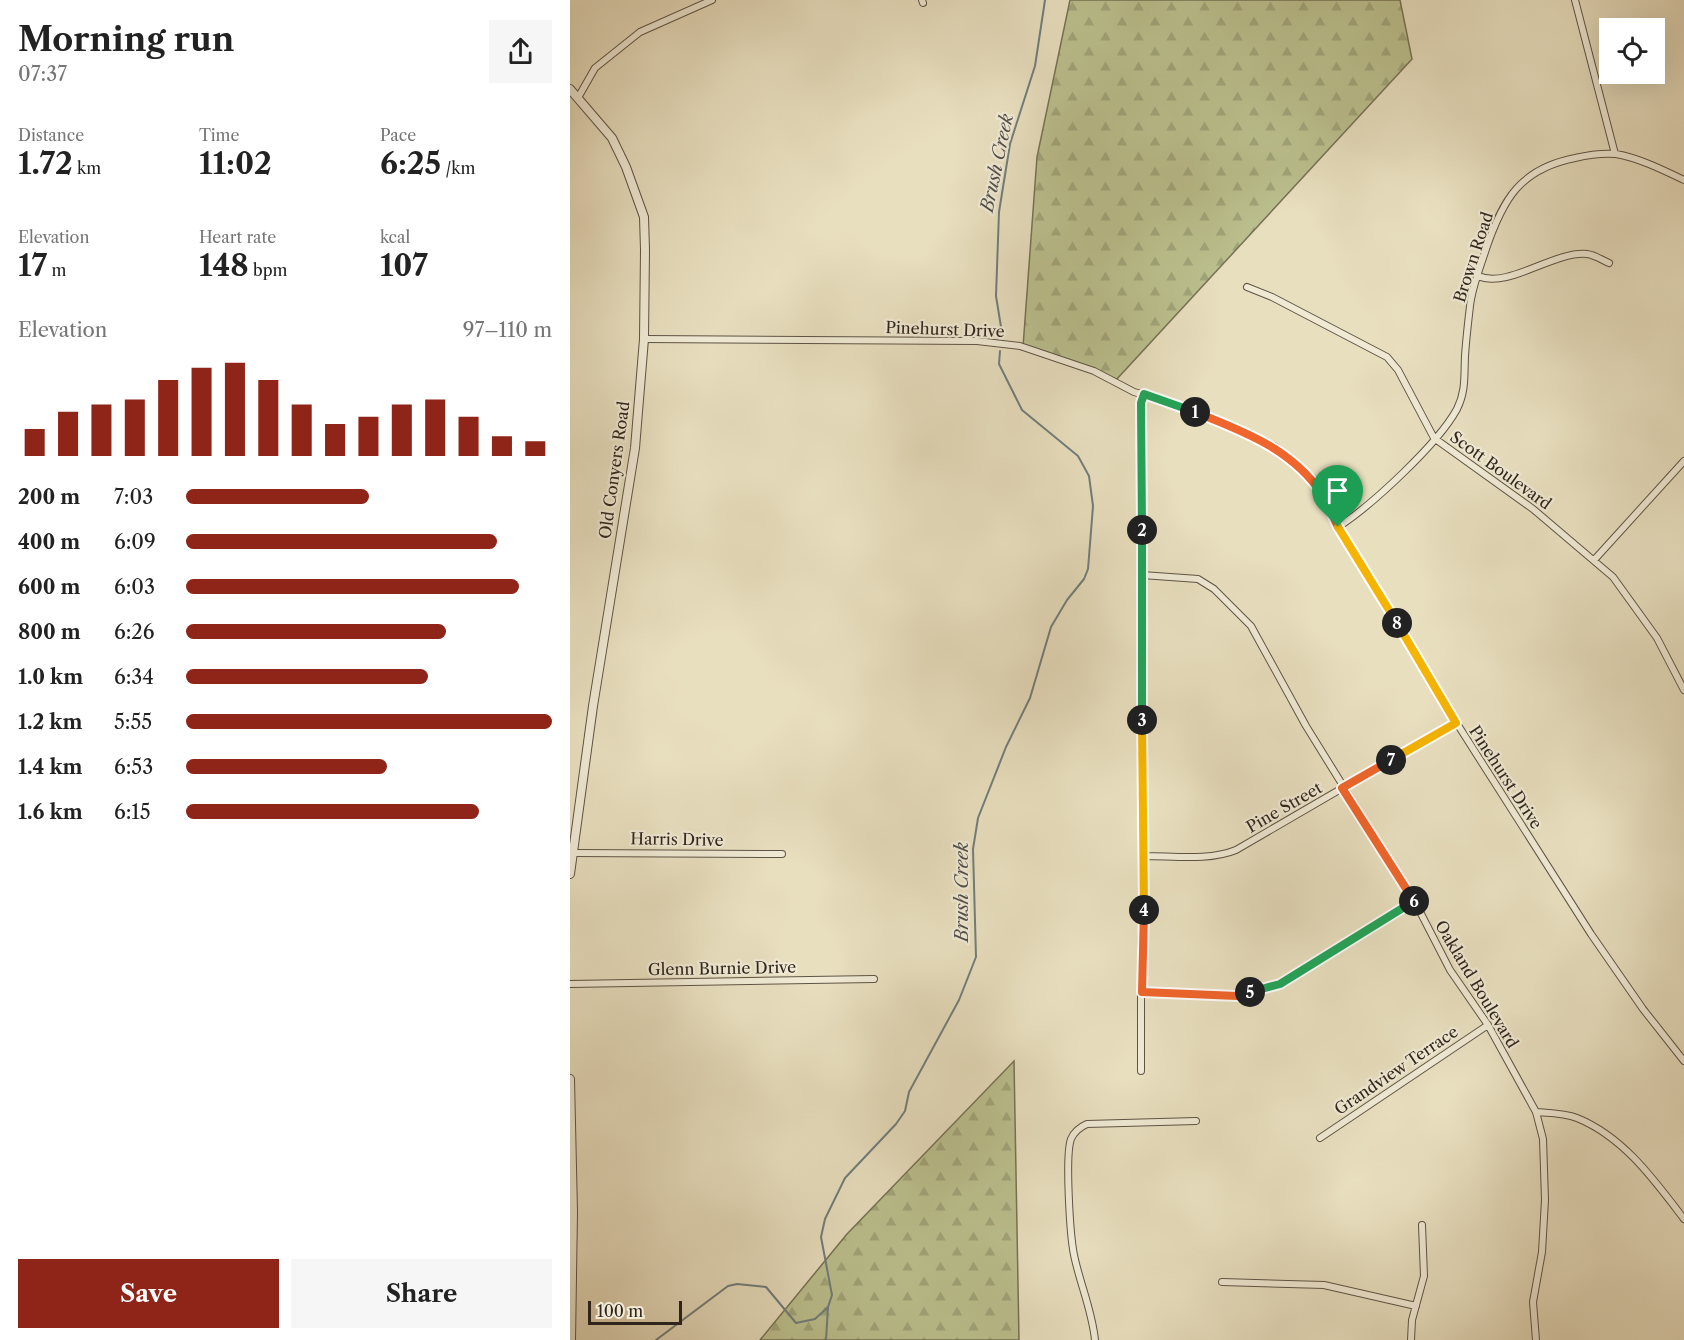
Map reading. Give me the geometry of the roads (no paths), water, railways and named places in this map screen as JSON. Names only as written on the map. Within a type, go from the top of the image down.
[{"type":"street","points":[[579,96],[595,68],[640,32],[709,0]]},
{"type":"street","points":[[1575,0],[1615,154]]},
{"type":"street","name":"Old Conyers Road","points":[[570,89],[579,96],[612,138],[630,176],[644,218],[644,339],[635,448],[571,853],[570,874]]},
{"type":"street","name":"Brown Road","points":[[1338,527],[1362,512],[1434,438],[1456,410],[1466,381],[1464,358],[1470,303],[1510,193],[1524,179],[1556,162],[1587,155],[1615,154],[1640,161],[1684,180]]},
{"type":"street","points":[[1478,276],[1484,279],[1507,275],[1578,254],[1590,254],[1609,263]]},
{"type":"street","name":"Scott Boulevard","points":[[1247,287],[1272,297],[1387,357],[1398,370],[1434,438],[1533,509],[1595,559],[1630,597],[1656,638],[1684,690]]},
{"type":"street","name":"Pinehurst Drive","points":[[644,339],[976,341],[1020,346],[1057,357],[1144,394],[1218,421],[1274,446],[1322,494],[1338,527],[1390,609],[1456,723],[1591,934],[1684,1062]]},
{"type":"street","points":[[1141,1071],[1145,856],[1141,756],[1141,403],[1144,394]]},
{"type":"street","points":[[1595,559],[1684,461]]},
{"type":"street","name":"Oakland Boulevard","points":[[1142,575],[1198,579],[1214,589],[1235,608],[1261,642],[1342,788],[1415,902],[1450,970],[1488,1025],[1536,1112],[1543,1139],[1545,1200],[1542,1252],[1533,1302],[1536,1340]]},
{"type":"street","name":"Pine Street","points":[[1145,856],[1227,853],[1286,823],[1456,723]]},
{"type":"street","name":"Harris Drive","points":[[571,853],[782,854]]},
{"type":"street","points":[[1142,992],[1237,996],[1280,984],[1415,902]]},
{"type":"street","name":"Glenn Burnie Drive","points":[[570,984],[874,979]]},
{"type":"street","name":"Grandview Terrace","points":[[1320,1138],[1433,1059],[1488,1025]]},
{"type":"street","points":[[570,1079],[571,1340]]},
{"type":"street","points":[[1536,1112],[1577,1118],[1616,1141],[1638,1162],[1684,1219]]},
{"type":"street","points":[[1095,1340],[1093,1317],[1073,1252],[1069,1161],[1071,1140],[1079,1127],[1087,1124],[1196,1121]]},
{"type":"street","points":[[1411,1340],[1416,1306],[1424,1276],[1422,1225]]},
{"type":"street","points":[[1222,1282],[1324,1285],[1416,1306]]},
{"type":"waterway","name":"Brush Creek","points":[[1002,333],[996,296],[999,212],[1010,144],[1035,66],[1045,0]]},
{"type":"waterway","name":"Brush Creek","points":[[826,1340],[828,1307],[832,1295],[821,1237],[825,1219],[845,1178],[896,1124],[905,1111],[909,1092],[959,1000],[976,957],[973,849],[978,818],[1006,747],[1030,698],[1051,627],[1067,600],[1084,579],[1088,569],[1093,506],[1089,476],[1078,456],[1022,410],[999,364],[1000,351]]},
{"type":"waterway","points":[[656,1340],[728,1286],[737,1284],[766,1287],[796,1323],[815,1319],[828,1307]]}]
